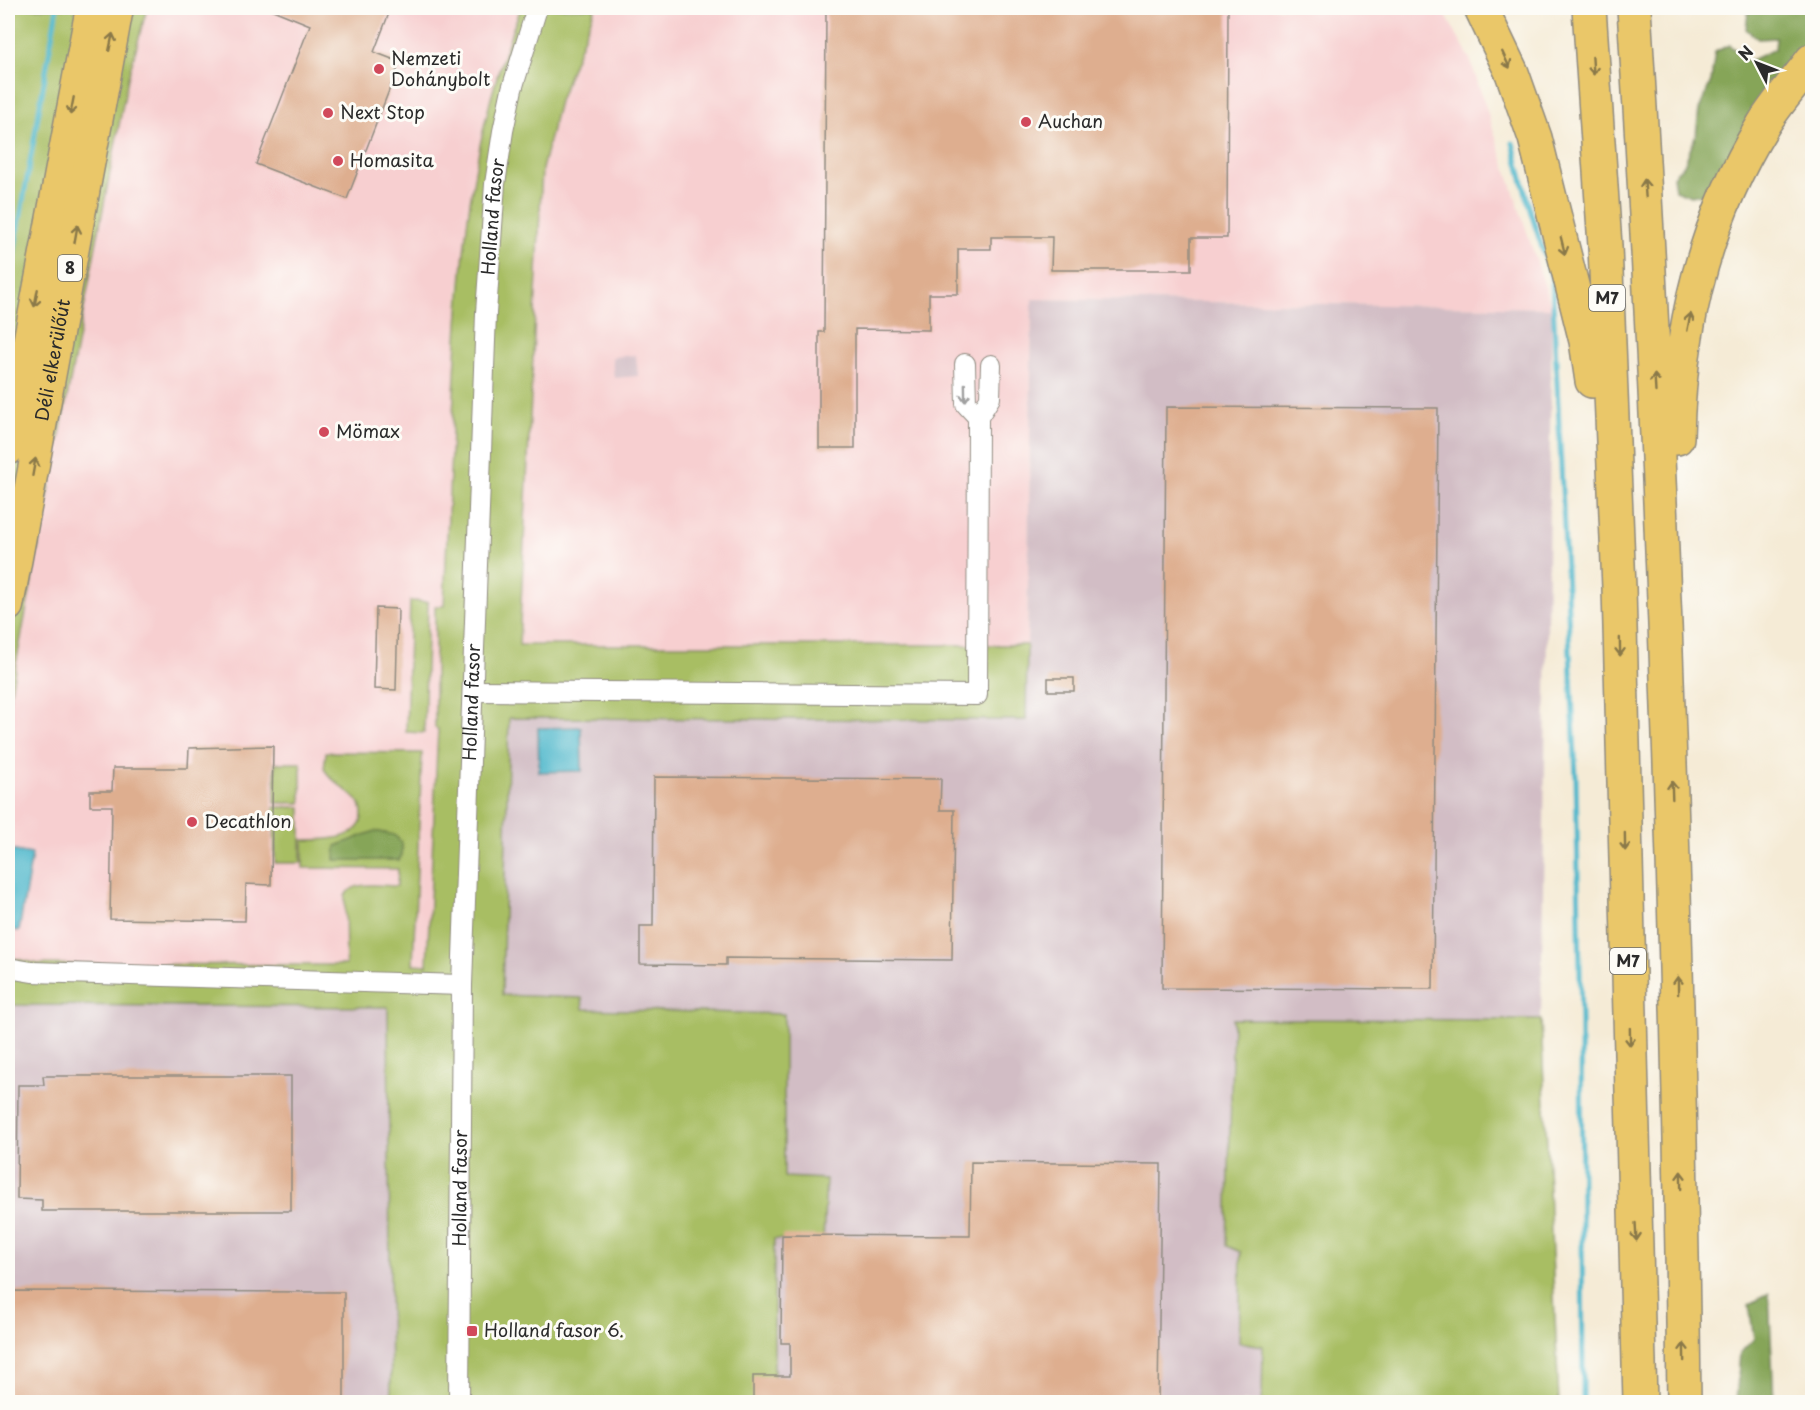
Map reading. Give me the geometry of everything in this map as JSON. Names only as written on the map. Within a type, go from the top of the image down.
[{"type":"highway","points":[[1481,8],[1512,73],[1535,138],[1575,291],[1586,341],[1596,407],[1608,545],[1619,588]]},
{"type":"highway","name":"M7","points":[[1589,8],[1605,258],[1619,588],[1640,1402]]},
{"type":"highway","name":"M7","points":[[1634,8],[1649,247],[1677,923],[1684,1402]]},
{"type":"highway","points":[[1664,567],[1678,506],[1678,401],[1686,334],[1701,264],[1741,165],[1764,124],[1812,60]]},
{"type":"main road","name":"Déli elkerülőút","points":[[8,450],[91,8]]},
{"type":"main road","name":"Déli elkerülőút","points":[[8,606],[118,8]]},
{"type":"street","name":"Holland fasor","points":[[459,1402],[462,985],[486,314],[495,184],[512,89],[537,8]]},
{"type":"street","points":[[965,364],[966,404],[978,417]]},
{"type":"street","points":[[474,691],[977,695],[978,417],[990,398],[991,365]]},
{"type":"street","points":[[8,968],[32,972],[462,985]]},
{"type":"street","points":[[8,975],[32,972]]},
{"type":"shaded area","points":[[147,8],[521,8],[512,30],[459,286],[427,965],[39,964],[8,957],[8,706],[128,78]]},
{"type":"shaded area","points":[[595,8],[1442,8],[1470,59],[1552,308],[1032,299],[1027,645],[519,645],[542,169],[559,101]]},
{"type":"shaded area","points":[[1032,299],[1552,308],[1541,1020],[1233,1019],[1241,1252],[1239,1342],[1263,1346],[1262,1402],[774,1402],[774,1238],[826,1179],[784,1177],[784,1014],[582,1009],[582,999],[501,995],[509,718],[1026,719]]},
{"type":"shaded area","points":[[636,355],[638,376],[614,378],[612,357]]},
{"type":"shaded area","points":[[8,1005],[388,1007],[391,1402],[8,1402]]},
{"type":"green space","points":[[8,8],[147,8],[128,78],[8,706]]},
{"type":"green space","points":[[521,8],[595,8],[559,101],[542,169],[519,645],[1027,645],[1026,720],[509,718],[502,995],[582,998],[583,1009],[784,1014],[784,1177],[826,1179],[823,1242],[774,1239],[774,1402],[391,1402],[388,1007],[8,1005],[8,957],[39,964],[346,965],[345,896],[349,891],[361,886],[397,886],[398,869],[303,868],[303,840],[330,839],[348,834],[360,824],[362,815],[358,801],[324,769],[326,752],[422,753],[413,964],[427,965],[438,729],[435,728],[435,606],[444,606],[464,247],[479,150],[490,102]]},
{"type":"green space","points":[[1764,8],[1812,8],[1812,40],[1737,142],[1715,192],[1691,196],[1675,190],[1673,176],[1684,165],[1696,135],[1699,110],[1711,81],[1715,52],[1729,45],[1749,61],[1775,49],[1776,38],[1758,39],[1746,29],[1748,13]]},
{"type":"green space","points":[[410,601],[428,602],[424,733],[406,732]]},
{"type":"green space","points":[[275,763],[301,763],[301,803],[275,803]]},
{"type":"green space","points":[[274,807],[301,807],[301,863],[275,863]]},
{"type":"green space","points":[[375,831],[394,835],[402,843],[402,855],[399,860],[335,860],[336,846]]},
{"type":"green space","points":[[1233,1019],[1541,1020],[1559,1402],[1262,1402],[1263,1346],[1239,1342],[1241,1252],[1227,1246]]},
{"type":"green space","points":[[1769,1293],[1774,1402],[1736,1402],[1740,1353],[1754,1339],[1749,1305]]},
{"type":"water","points":[[581,727],[582,771],[539,772],[538,728]]},
{"type":"water","points":[[10,850],[32,854],[19,931],[8,929]]},
{"type":"building","name":"Next Stop","points":[[268,8],[391,8],[374,52],[400,62],[347,199],[256,164],[310,25]]},
{"type":"building","name":"Auchan","points":[[826,8],[1228,8],[1227,238],[1191,238],[1191,270],[1051,270],[1052,237],[991,237],[991,249],[958,249],[958,294],[929,294],[929,330],[855,329],[855,448],[819,448],[819,332],[824,332]]},
{"type":"building","points":[[1166,407],[1438,408],[1433,989],[1162,988]]},
{"type":"building","points":[[376,608],[398,609],[396,690],[374,689]]},
{"type":"building","points":[[1048,678],[1074,678],[1074,691],[1048,691]]},
{"type":"building","name":"Decathlon","points":[[273,746],[271,885],[246,884],[245,921],[110,919],[112,806],[90,806],[90,791],[112,791],[113,768],[188,768],[189,748]]},
{"type":"building","points":[[654,777],[941,779],[940,810],[954,810],[952,960],[726,958],[726,965],[640,964],[640,926],[653,926]]},
{"type":"building","points":[[43,1076],[291,1076],[291,1211],[42,1211],[42,1200],[17,1199],[18,1085],[44,1085]]},
{"type":"building","points":[[971,1162],[1161,1164],[1158,1402],[753,1402],[753,1376],[790,1376],[790,1343],[781,1343],[782,1235],[970,1236]]},
{"type":"building","points":[[8,1291],[344,1292],[344,1402],[8,1402]]},
{"type":"waterway","points":[[8,287],[57,8]]},
{"type":"waterway","points":[[1513,143],[1530,210],[1552,279],[1576,777],[1581,1022],[1583,1402]]},
{"type":"place","name":"Nemzeti Dohánybolt","points":[[379,69]]},
{"type":"place","name":"Next Stop","points":[[328,113]]},
{"type":"place","name":"Auchan","points":[[1026,122]]},
{"type":"place","name":"Homasita","points":[[338,161]]},
{"type":"place","name":"Mömax","points":[[324,432]]},
{"type":"place","name":"Decathlon","points":[[192,822]]},
{"type":"place","name":"Holland fasor 6.","points":[[472,1331]]}]
